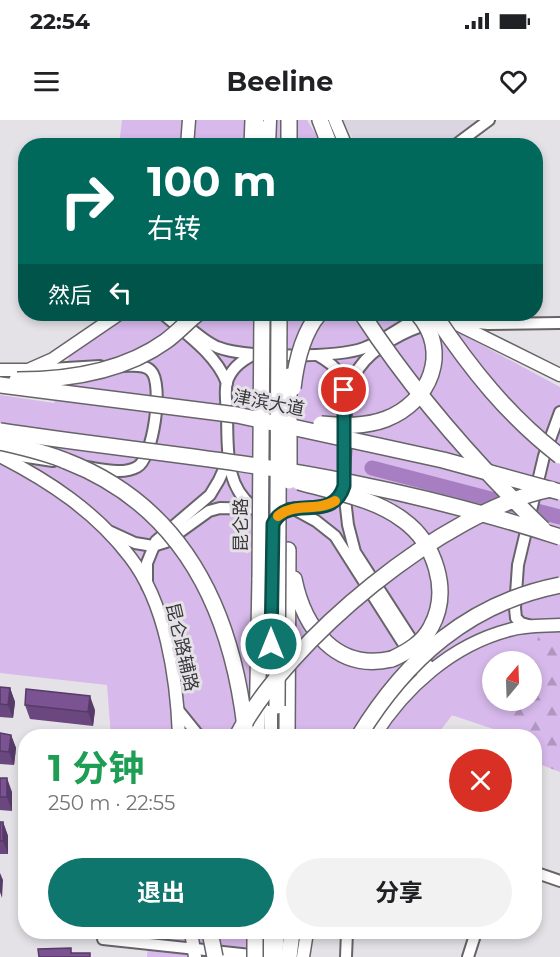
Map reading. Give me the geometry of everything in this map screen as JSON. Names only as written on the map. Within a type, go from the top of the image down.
[{"type":"highway","points":[[253,138],[254,120]]},
{"type":"highway","points":[[254,120],[264,138]]},
{"type":"highway","points":[[264,120],[267,138]]},
{"type":"highway","points":[[280,120],[280,138]]},
{"type":"highway","points":[[289,120],[289,138]]},
{"type":"highway","points":[[320,120],[327,138]]},
{"type":"highway","points":[[0,380],[70,377],[107,370],[134,359],[165,341],[189,321]]},
{"type":"highway","name":"昆仑路","points":[[257,729],[262,321]]},
{"type":"highway","name":"昆仑路","points":[[277,729],[279,321]]},
{"type":"highway","points":[[287,729],[289,321]]},
{"type":"highway","points":[[290,412],[297,358],[314,321]]},
{"type":"highway","points":[[367,321],[442,420],[519,506],[560,546]]},
{"type":"highway","points":[[237,415],[339,426],[376,422],[398,413],[424,389],[432,369],[434,355],[432,337],[422,321]]},
{"type":"highway","points":[[439,321],[480,378],[508,411],[560,456]]},
{"type":"highway","name":"津滨大道","points":[[0,385],[237,415],[443,459],[560,492]]},
{"type":"highway","points":[[0,431],[222,460],[375,488],[513,522],[560,537]]},
{"type":"highway","points":[[0,442],[67,461],[103,479],[150,511],[179,543],[204,582],[224,628],[235,666],[245,729]]},
{"type":"highway","points":[[222,460],[353,497],[374,504],[403,520],[422,538],[437,570],[439,603],[430,629],[411,649],[384,660],[363,660],[333,649],[313,629],[305,616],[296,590],[288,550]]},
{"type":"highway","points":[[241,729],[265,692],[295,656],[341,612],[404,562],[448,532],[505,503],[560,487]]},
{"type":"highway","points":[[364,729],[387,695],[437,642],[468,621],[505,601],[523,593],[560,585]]},
{"type":"highway","points":[[211,939],[215,957]]},
{"type":"highway","points":[[255,939],[255,957]]},
{"type":"highway","points":[[275,957],[276,939]]},
{"type":"highway","points":[[284,939],[284,957]]},
{"type":"highway","points":[[289,957],[291,939]]},
{"type":"main road","points":[[188,138],[189,120]]},
{"type":"main road","points":[[269,138],[272,120]]},
{"type":"main road","points":[[335,120],[343,138]]},
{"type":"main road","points":[[0,370],[28,370],[61,354],[109,321]]},
{"type":"main road","points":[[255,354],[266,346],[270,338],[271,321]]},
{"type":"main road","points":[[273,321],[274,339],[281,349],[291,354]]},
{"type":"main road","points":[[456,321],[560,375]]},
{"type":"main road","name":"昆仑路辅路","points":[[0,455],[35,474],[76,503],[106,529],[130,557],[147,587],[162,625],[178,710],[179,729]]},
{"type":"main road","points":[[256,508],[264,518],[267,528],[265,729]]},
{"type":"main road","points":[[271,729],[272,528],[277,517],[293,509]]},
{"type":"main road","points":[[379,729],[408,692],[440,662],[501,632],[532,626],[560,625]]},
{"type":"main road","points":[[263,939],[264,957]]},
{"type":"main road","points":[[270,939],[270,957]]},
{"type":"main road","points":[[303,957],[306,939]]},
{"type":"street","points":[[465,138],[489,120]]},
{"type":"street","points":[[147,587],[147,563],[153,546],[160,535],[210,495],[219,480],[222,460],[227,382],[223,372],[209,356],[171,321]]},
{"type":"street","points":[[182,321],[214,346],[232,351],[255,354],[318,355],[360,349],[374,344],[412,321]]},
{"type":"street","points":[[345,405],[359,369],[376,351],[418,327],[436,321]]},
{"type":"street","points":[[471,321],[488,324],[560,323]]},
{"type":"street","points":[[227,382],[237,365],[255,354]]},
{"type":"street","points":[[318,355],[339,373],[342,381],[345,405],[344,486],[348,525],[355,552],[428,673]]},
{"type":"street","points":[[0,455],[125,471],[139,466],[146,457],[157,396],[155,378],[153,372],[148,368],[74,366],[28,370]]},
{"type":"street","points":[[501,632],[513,625],[516,618],[522,560],[529,523],[544,456],[560,412]]},
{"type":"street","points":[[537,491],[560,420]]},
{"type":"street","points":[[222,460],[242,498],[256,508]]},
{"type":"street","points":[[106,529],[135,543],[153,546],[166,542],[209,511],[220,508],[293,509],[328,505],[339,498],[344,486]]},
{"type":"street","points":[[293,509],[307,515],[335,536],[428,673]]},
{"type":"street","points":[[516,618],[521,623],[532,626]]},
{"type":"street","points":[[178,710],[193,729]]},
{"type":"street","points":[[542,875],[560,881]]},
{"type":"street","points":[[103,939],[194,952],[264,957]]},
{"type":"street","points":[[346,957],[347,939]]},
{"type":"street","points":[[468,957],[474,939]]},
{"type":"shaded area","points":[[343,120],[484,120],[458,138],[353,138]]},
{"type":"green space","points":[[122,120],[307,120],[318,138],[120,138]]},
{"type":"green space","points":[[101,321],[437,321],[560,387],[560,635],[539,635],[533,651],[482,651],[482,711],[514,711],[507,729],[494,729],[452,715],[441,729],[110,729],[107,685],[0,673],[0,395],[54,403],[70,355],[100,332]]},
{"type":"green space","points":[[539,635],[560,635],[560,772],[542,765],[542,729],[494,729],[452,715],[441,729],[391,729],[407,709],[482,667],[482,711],[542,711],[542,651],[510,651]]},
{"type":"green space","points":[[148,939],[312,939],[309,957],[147,957]]},
{"type":"building","points":[[0,687],[10,688],[8,705],[0,704]]},
{"type":"building","points":[[26,689],[90,696],[88,712],[25,705]]},
{"type":"building","points":[[0,733],[11,735],[9,752],[0,751]]},
{"type":"building","points":[[0,778],[7,778],[7,797],[0,797]]},
{"type":"building","points":[[0,822],[3,822],[3,841],[0,841]]},
{"type":"building","points":[[71,948],[71,953],[90,953],[90,957],[39,957],[38,949]]},
{"type":"waterway","points":[[372,468],[560,517]]},
{"type":"slow traffic","points":[[278,516],[285,511],[323,507],[335,501]]},
{"type":"route","points":[[271,644],[273,524],[277,517],[285,511],[323,507],[339,498],[344,486],[344,390]]}]
